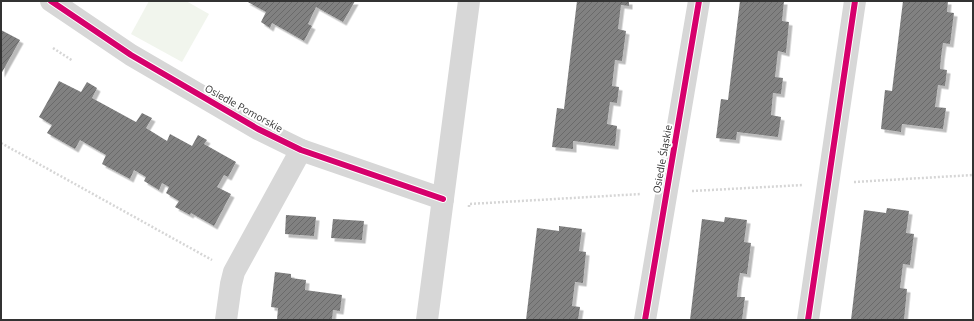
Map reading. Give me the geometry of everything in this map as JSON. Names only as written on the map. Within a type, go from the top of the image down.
[{"type":"street","name":"Osiedle Pomorskie","points":[[51,1],[131,55],[258,129],[301,150],[443,199]]},
{"type":"street","points":[[427,320],[469,1]]},
{"type":"street","name":"Osiedle Śląskie","points":[[645,320],[699,1]]},
{"type":"street","points":[[808,320],[855,1]]},
{"type":"street","points":[[226,320],[234,272],[301,150]]},
{"type":"path","points":[[54,48],[73,61]]},
{"type":"path","points":[[1,143],[234,272]]},
{"type":"path","points":[[440,224],[463,226],[469,204],[973,175]]},
{"type":"shaded area","points":[[149,1],[186,1],[209,14],[182,62],[131,34]]},
{"type":"building","points":[[246,1],[355,1],[343,22],[316,7],[308,24],[312,26],[304,41],[272,23],[270,28],[261,22],[266,12]]},
{"type":"building","points":[[577,1],[629,1],[629,6],[621,5],[618,29],[626,31],[622,61],[615,60],[612,86],[619,87],[617,103],[610,102],[607,124],[617,126],[615,146],[573,141],[573,149],[552,147],[557,108],[564,109]]},
{"type":"building","points":[[740,1],[784,1],[782,21],[789,22],[786,53],[778,51],[775,77],[783,78],[781,94],[773,93],[771,115],[781,117],[778,137],[737,132],[736,140],[716,138],[721,99],[728,100]]},
{"type":"building","points":[[903,1],[948,1],[947,12],[954,13],[950,44],[943,43],[941,57],[940,69],[947,70],[945,86],[938,85],[935,107],[946,108],[943,129],[902,124],[901,132],[881,129],[885,90],[892,91]]},
{"type":"building","points":[[1,30],[20,40],[1,74]]},
{"type":"building","points":[[59,81],[81,92],[87,82],[97,88],[92,98],[136,122],[142,113],[152,118],[146,128],[167,141],[170,134],[192,146],[198,135],[207,140],[204,144],[236,162],[228,177],[224,175],[217,187],[231,194],[214,226],[191,213],[190,215],[175,207],[179,201],[166,193],[169,187],[162,183],[159,190],[144,181],[146,177],[134,170],[130,179],[102,164],[106,155],[80,140],[75,149],[47,133],[52,125],[39,117]]},
{"type":"building","points":[[887,208],[909,211],[906,233],[914,234],[910,265],[903,264],[900,288],[907,289],[904,320],[851,320],[864,210],[886,213]]},
{"type":"building","points":[[286,215],[316,217],[314,236],[285,234]]},
{"type":"building","points":[[725,217],[747,220],[744,242],[751,243],[747,274],[740,273],[738,285],[737,297],[745,297],[742,320],[690,320],[702,219],[724,222]]},
{"type":"building","points":[[333,219],[364,221],[362,240],[331,238]]},
{"type":"building","points":[[559,226],[582,229],[579,251],[586,252],[583,283],[575,282],[572,306],[580,307],[578,320],[526,320],[537,228],[559,231]]},
{"type":"building","points":[[275,272],[291,274],[291,278],[306,280],[305,290],[342,295],[340,311],[333,310],[332,320],[277,320],[278,308],[271,307]]},
{"type":"cycle path","points":[[51,1],[131,55],[258,129],[301,150],[443,199]]},
{"type":"cycle path","points":[[645,320],[699,1]]},
{"type":"cycle path","points":[[808,320],[855,1]]}]
